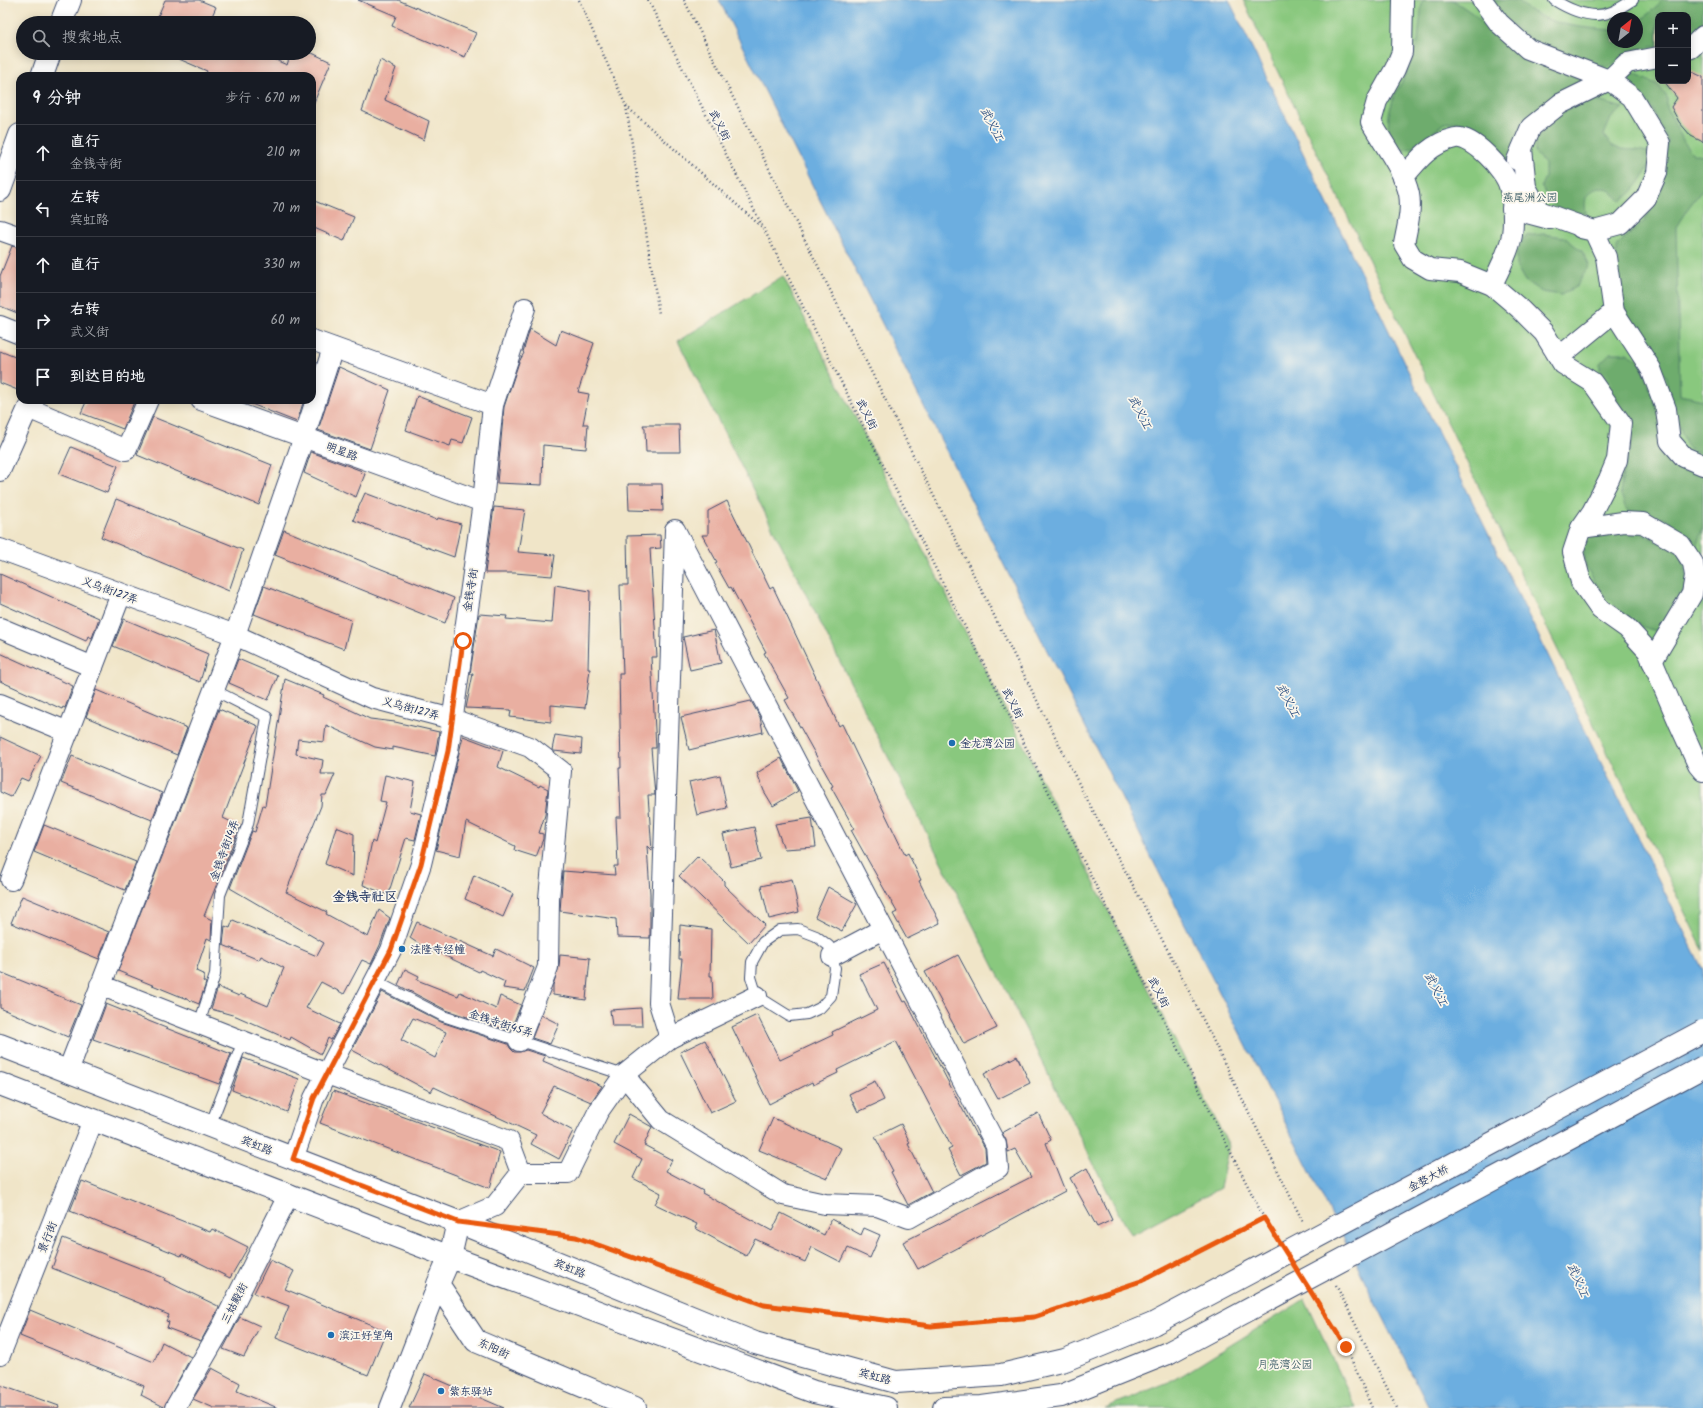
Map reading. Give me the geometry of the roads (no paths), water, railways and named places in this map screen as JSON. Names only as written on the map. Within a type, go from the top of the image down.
[{"type":"main road","points":[[64,16],[70,0]]},
{"type":"main road","points":[[43,72],[48,60]]},
{"type":"main road","points":[[0,190],[16,147]]},
{"type":"main road","name":"金婺大桥","points":[[1153,1324],[1703,1031]]},
{"type":"main road","name":"宾虹路","points":[[0,1045],[458,1222],[755,1343],[896,1382],[1001,1375],[1065,1360],[1153,1324]]},
{"type":"main road","points":[[944,1408],[982,1407],[1061,1396],[1168,1353],[1703,1067]]},
{"type":"main road","points":[[0,1084],[450,1257],[814,1392],[886,1408]]},
{"type":"main road","points":[[438,1284],[450,1257],[458,1222]]},
{"type":"main road","name":"东阳街","points":[[438,1284],[476,1341],[635,1408]]},
{"type":"street","points":[[1403,0],[1402,52],[1395,70],[1377,101],[1371,122],[1403,178],[1409,195],[1409,221],[1404,244],[1413,260],[1430,269],[1460,272],[1492,286],[1519,308],[1544,333],[1564,364],[1592,382],[1621,423],[1617,460],[1592,512],[1581,528],[1573,552],[1581,582],[1600,609],[1627,628],[1648,651],[1698,765],[1703,771]]},
{"type":"street","points":[[1482,0],[1499,23],[1528,49],[1610,80],[1632,98],[1660,143],[1657,173],[1646,198],[1620,224],[1594,231],[1512,209]]},
{"type":"street","points":[[1691,48],[1703,36]]},
{"type":"street","points":[[1509,185],[1531,127],[1560,104],[1610,80],[1627,63],[1655,58]]},
{"type":"street","points":[[1403,178],[1416,162],[1433,146],[1456,138],[1475,145],[1498,166],[1509,185],[1512,209],[1512,234],[1506,256],[1492,286]]},
{"type":"street","points":[[1522,149],[1526,187],[1539,211],[1594,231],[1606,257],[1614,312],[1651,369],[1666,409],[1670,441],[1684,456],[1703,465]]},
{"type":"street","points":[[0,230],[16,236]]},
{"type":"street","name":"金钱寺街","points":[[293,1159],[314,1098],[391,950],[421,864],[448,751],[483,502],[493,405],[525,308]]},
{"type":"street","points":[[1559,357],[1614,312]]},
{"type":"street","points":[[0,326],[16,332]]},
{"type":"street","points":[[316,342],[493,405]]},
{"type":"street","points":[[316,400],[333,348]]},
{"type":"street","points":[[0,472],[28,408],[126,450],[146,404]]},
{"type":"street","name":"明星路","points":[[212,404],[483,502]]},
{"type":"street","points":[[68,1071],[235,635],[315,404]]},
{"type":"street","points":[[1581,528],[1624,522],[1643,523],[1681,545],[1693,563],[1695,576],[1692,594],[1652,661]]},
{"type":"street","points":[[624,1076],[661,1120],[783,1195],[825,1204],[877,1206],[909,1218],[998,1168],[996,1145],[675,530],[659,1002],[670,1038]]},
{"type":"street","name":"义乌街127弄","points":[[0,549],[235,635],[372,698],[452,719],[530,747],[561,771],[549,898],[548,967],[519,1041]]},
{"type":"street","points":[[11,880],[121,594]]},
{"type":"street","points":[[0,628],[93,667]]},
{"type":"street","points":[[0,704],[68,732]]},
{"type":"street","points":[[832,956],[883,929]]},
{"type":"street","points":[[100,986],[327,1074],[509,1141],[521,1173]]},
{"type":"street","points":[[521,1173],[568,1173],[598,1112],[624,1076],[670,1038],[757,996]]},
{"type":"street","name":"景行街","points":[[0,1355],[94,1120]]},
{"type":"street","points":[[458,1222],[495,1206],[521,1173]]},
{"type":"street","name":"三姑殿街","points":[[175,1408],[223,1325],[289,1194]]},
{"type":"street","points":[[390,1408],[438,1284]]},
{"type":"lane","points":[[1554,0],[1563,6],[1588,15],[1610,13],[1633,0]]},
{"type":"lane","name":"金钱寺街14弄","points":[[199,1024],[215,975],[220,895],[248,824],[267,717],[214,690]]},
{"type":"lane","points":[[798,929],[816,936],[829,946],[832,956],[835,968],[831,996],[820,1008],[807,1014],[789,1016],[757,996],[751,977],[752,962],[763,942],[780,930],[798,929]]},
{"type":"lane","name":"金钱寺街45弄","points":[[375,981],[443,1016],[624,1076]]},
{"type":"lane","points":[[210,1126],[243,1041]]},
{"type":"water","name":"武义江","points":[[719,0],[1229,0],[1416,387],[1703,970],[1703,1408],[1429,1408]]},
{"type":"place","name":"金龙湾公园","points":[[952,743]]},
{"type":"place","name":"法隆寺经幢","points":[[402,949]]},
{"type":"place","name":"滨江好望角","points":[[331,1335]]},
{"type":"place","name":"紫东驿站","points":[[441,1391]]},
{"type":"district","name":"金钱寺社区","points":[[365,896]]},
{"type":"park label","name":"燕尾洲公园","points":[[1530,197]]},
{"type":"park label","name":"月亮湾公园","points":[[1285,1364]]}]
